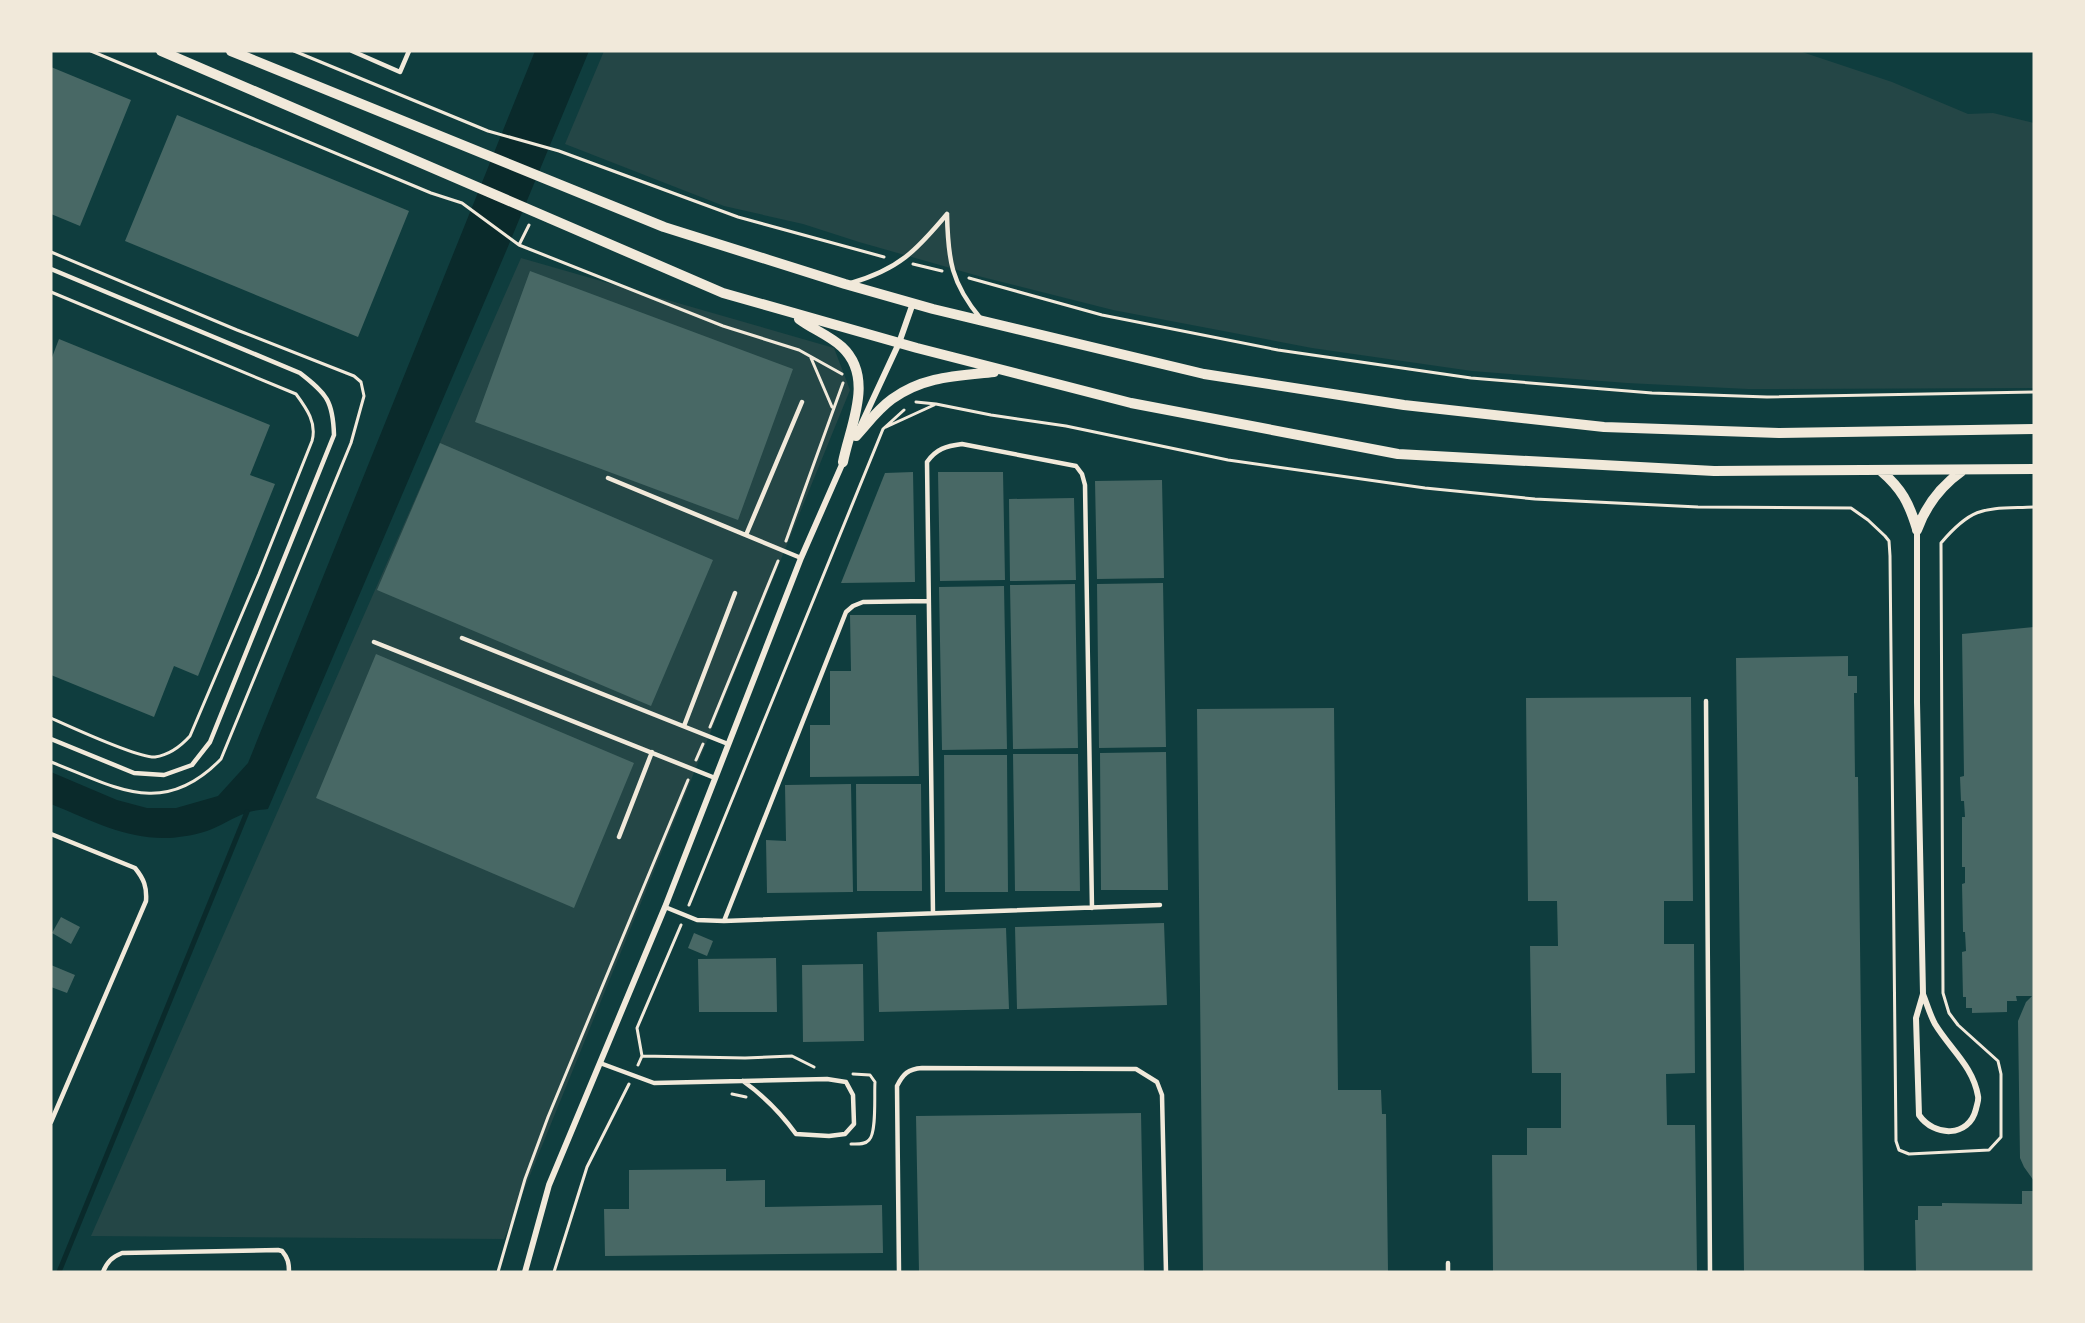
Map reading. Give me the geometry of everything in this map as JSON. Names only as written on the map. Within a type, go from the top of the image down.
[{"type":"street","points":[[161,51],[723,293],[1004,372],[1131,403],[1398,454],[1714,471],[2034,469]]},
{"type":"street","points":[[231,51],[664,227],[913,303],[1204,374],[1404,405],[1604,427],[1779,433],[2034,429]]},
{"type":"street","points":[[525,1272],[549,1185],[665,907],[801,558],[899,343],[913,303]]},
{"type":"street","points":[[792,313],[840,345],[850,355],[856,369],[859,392],[856,414],[843,462]]},
{"type":"street","points":[[856,436],[891,400],[922,382],[948,376],[1004,372]]},
{"type":"street","points":[[1881,471],[1897,485],[1904,496],[1917,530],[1917,702],[1923,994],[1916,1018],[1919,1115],[1924,1123],[1932,1128],[1958,1130],[1967,1126],[1974,1118],[1979,1098],[1965,1063],[1934,1023],[1923,994]]},
{"type":"street","points":[[1917,530],[1923,513],[1931,501],[1948,481],[1962,471]]},
{"type":"lane","points":[[352,51],[400,72],[409,51]]},
{"type":"lane","points":[[845,284],[876,275],[900,261],[923,242],[947,214],[948,254],[954,274],[967,302],[984,322]]},
{"type":"lane","points":[[51,269],[300,374],[321,390],[334,412],[334,435],[210,742],[192,765],[164,775],[134,773],[51,739]]},
{"type":"lane","points":[[746,535],[802,402]]},
{"type":"lane","points":[[933,914],[927,462],[934,452],[948,446],[962,444],[1076,466],[1082,474],[1085,485],[1092,908]]},
{"type":"lane","points":[[608,478],[801,558]]},
{"type":"lane","points":[[684,726],[735,593]]},
{"type":"lane","points":[[724,921],[846,612],[863,602],[928,601]]},
{"type":"lane","points":[[462,638],[728,744]]},
{"type":"lane","points":[[374,642],[716,777]]},
{"type":"lane","points":[[1706,701],[1710,1272]]},
{"type":"lane","points":[[619,837],[652,752]]},
{"type":"lane","points":[[51,834],[135,868],[142,875],[147,888],[146,901],[51,1122]]},
{"type":"lane","points":[[665,907],[698,920],[724,921],[1160,905]]},
{"type":"lane","points":[[600,1063],[654,1083],[827,1079],[846,1082],[853,1095],[854,1124],[845,1134],[830,1136],[796,1134],[782,1115],[743,1081]]},
{"type":"lane","points":[[899,1272],[897,1086],[903,1075],[911,1069],[922,1068],[1136,1069],[1157,1082],[1162,1095],[1166,1272]]},
{"type":"lane","points":[[103,1272],[106,1263],[122,1254],[278,1250],[286,1255],[289,1272]]},
{"type":"lane","points":[[1448,1263],[1448,1272]]},
{"type":"path","points":[[91,51],[432,193],[462,203],[519,245],[723,326],[799,350],[846,376],[782,550],[548,1117],[525,1179],[498,1272]]},
{"type":"path","points":[[294,51],[488,131],[559,151],[738,217],[1102,315],[1278,350],[1471,378],[1652,393],[1756,397],[2034,392]]},
{"type":"path","points":[[519,245],[535,212]]},
{"type":"path","points":[[51,252],[354,376],[361,382],[364,396],[351,443],[220,759],[206,774],[184,787],[171,791],[139,794],[118,789],[51,762]]},
{"type":"path","points":[[51,291],[296,394],[305,406],[315,429],[255,585],[190,736],[184,743],[169,753],[150,757],[51,718]]},
{"type":"path","points":[[810,357],[833,408]]},
{"type":"path","points":[[913,402],[1066,426],[1228,460],[1425,488],[1534,499],[1698,507],[1851,508],[1868,520],[1889,541],[1890,556],[1896,1141],[1899,1150],[1909,1154],[1989,1150],[2001,1137],[2001,1074],[1998,1061],[1958,1025],[1949,1013],[1943,993],[1941,543],[1957,523],[1972,513],[1990,509],[2034,507]]},
{"type":"path","points":[[883,429],[936,404]]},
{"type":"path","points":[[554,1272],[587,1167],[642,1056],[638,1028],[883,429],[905,409]]},
{"type":"shaded area","points":[[535,51],[589,51],[268,809],[249,812],[207,831],[165,838],[146,837],[109,828],[51,804],[51,772],[117,800],[147,808],[176,808],[218,796],[248,763]]},
{"type":"shaded area","points":[[604,51],[1799,51],[1892,82],[1968,114],[1993,113],[2034,123],[2034,388],[1748,389],[1627,383],[1472,371],[1312,348],[1113,310],[982,277],[803,224],[724,206],[565,144]]},
{"type":"shaded area","points":[[521,258],[834,348],[850,390],[504,1239],[91,1236]]},
{"type":"building","points":[[51,67],[131,100],[80,226],[51,214]]},
{"type":"building","points":[[177,115],[409,211],[358,337],[125,241]]},
{"type":"building","points":[[530,271],[793,369],[738,520],[475,422]]},
{"type":"building","points":[[59,339],[270,425],[250,475],[275,484],[198,676],[174,666],[154,717],[51,675],[51,360]]},
{"type":"building","points":[[440,443],[713,560],[651,706],[377,590]]},
{"type":"building","points":[[913,472],[915,582],[841,583],[885,473]]},
{"type":"building","points":[[938,472],[1003,472],[1005,580],[940,581]]},
{"type":"building","points":[[1162,480],[1164,578],[1097,579],[1095,481]]},
{"type":"building","points":[[1074,498],[1076,580],[1010,581],[1009,499]]},
{"type":"building","points":[[1163,583],[1166,747],[1099,748],[1097,584]]},
{"type":"building","points":[[1075,584],[1078,748],[1013,749],[1010,585]]},
{"type":"building","points":[[1004,586],[1007,749],[942,750],[939,587]]},
{"type":"building","points":[[850,615],[916,615],[919,776],[810,777],[810,725],[830,725],[830,671],[851,671]]},
{"type":"building","points":[[2034,627],[2034,1181],[2020,1158],[2018,1021],[2026,1002],[2032,996],[2016,996],[2017,1001],[2007,1001],[2007,1012],[1972,1013],[1972,1008],[1966,1008],[1966,997],[1963,997],[1962,952],[1966,951],[1965,932],[1963,932],[1962,884],[1965,883],[1965,867],[1962,867],[1962,817],[1965,817],[1964,801],[1961,801],[1960,777],[1964,776],[1962,634]]},
{"type":"building","points":[[376,654],[634,763],[574,908],[316,798]]},
{"type":"building","points":[[1848,656],[1848,676],[1857,676],[1857,693],[1854,693],[1855,777],[1858,777],[1864,1272],[1744,1272],[1736,658]]},
{"type":"building","points":[[1691,697],[1693,901],[1664,901],[1664,944],[1694,944],[1695,1073],[1666,1074],[1667,1125],[1695,1125],[1697,1272],[1493,1272],[1492,1155],[1527,1155],[1527,1128],[1561,1128],[1561,1073],[1532,1073],[1530,946],[1558,946],[1557,901],[1528,901],[1526,698]]},
{"type":"building","points":[[1334,708],[1338,1090],[1381,1090],[1382,1114],[1386,1114],[1388,1272],[1203,1272],[1197,709]]},
{"type":"building","points":[[1166,752],[1168,890],[1101,890],[1100,753]]},
{"type":"building","points":[[1013,754],[1078,754],[1080,891],[1015,891]]},
{"type":"building","points":[[944,755],[1007,755],[1008,892],[945,892]]},
{"type":"building","points":[[851,784],[853,892],[767,893],[766,840],[786,841],[785,785]]},
{"type":"building","points":[[856,784],[921,784],[922,891],[857,891]]},
{"type":"building","points":[[61,917],[80,927],[71,944],[52,933]]},
{"type":"building","points":[[1164,923],[1167,1005],[1017,1009],[1015,927]]},
{"type":"building","points":[[1006,928],[1009,1009],[879,1012],[877,932]]},
{"type":"building","points":[[694,933],[713,941],[707,956],[688,948]]},
{"type":"building","points":[[776,958],[777,1012],[699,1012],[698,959]]},
{"type":"building","points":[[863,964],[864,1041],[803,1042],[802,965]]},
{"type":"building","points":[[51,965],[75,975],[67,993],[51,987]]},
{"type":"building","points":[[1141,1113],[1144,1272],[919,1272],[916,1116]]},
{"type":"building","points":[[726,1169],[726,1181],[765,1180],[765,1207],[882,1205],[883,1253],[605,1256],[604,1209],[629,1209],[629,1170]]},
{"type":"building","points":[[2022,1191],[2034,1191],[2034,1272],[1916,1272],[1915,1220],[1918,1220],[1918,1206],[1942,1206],[1942,1203],[2022,1204]]},
{"type":"waterway","points":[[59,1272],[247,812]]}]
